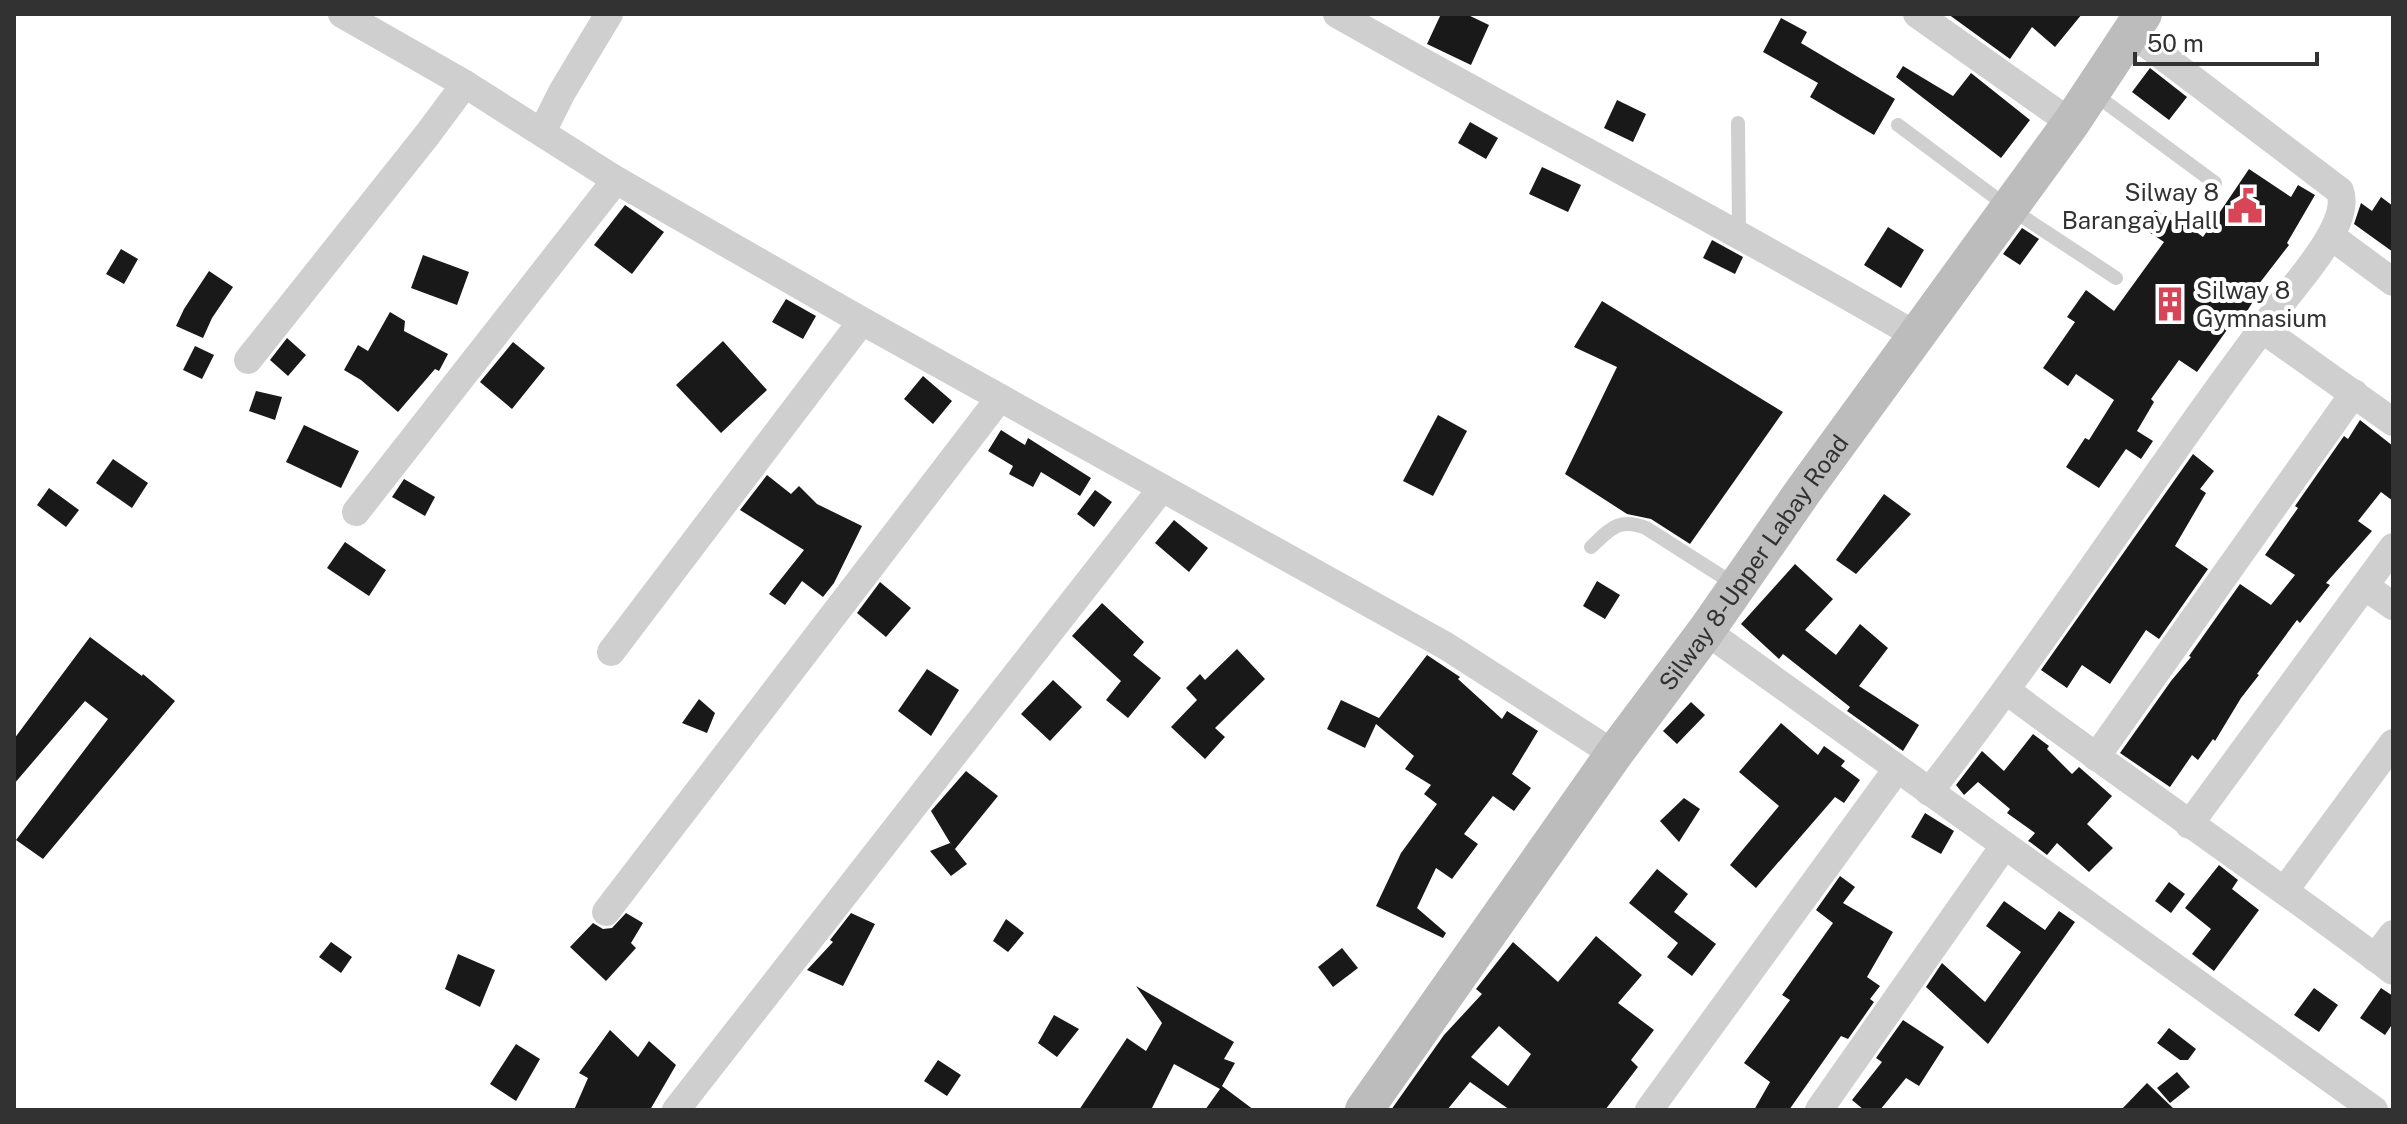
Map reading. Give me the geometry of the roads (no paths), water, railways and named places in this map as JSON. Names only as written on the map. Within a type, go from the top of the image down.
[{"type":"main road","name":"Silway 8-Upper Labay Road","points":[[1364,1110],[1614,754],[2071,123],[2138,23]]},
{"type":"street","points":[[342,14],[465,84],[616,180],[862,321],[1446,646],[1614,754]]},
{"type":"street","points":[[542,132],[609,14]]},
{"type":"street","points":[[1337,14],[1491,102],[1739,233],[1917,336]]},
{"type":"street","points":[[1917,14],[2071,123]]},
{"type":"street","points":[[1929,792],[2007,691],[2262,329],[2332,237],[2342,200],[2340,191],[2138,23]]},
{"type":"street","points":[[248,360],[418,148],[465,84]]},
{"type":"street","points":[[356,512],[616,180]]},
{"type":"street","points":[[2332,237],[2393,282]]},
{"type":"street","points":[[611,652],[862,321]]},
{"type":"street","points":[[2262,329],[2393,422]]},
{"type":"street","points":[[2096,757],[2354,393]]},
{"type":"street","points":[[606,912],[999,399]]},
{"type":"street","points":[[676,1110],[1162,488]]},
{"type":"street","points":[[2189,825],[2393,547]]},
{"type":"street","points":[[2366,587],[2393,606]]},
{"type":"street","points":[[1706,631],[2374,1110]]},
{"type":"street","points":[[2007,691],[2384,964],[2393,934]]},
{"type":"street","points":[[2285,890],[2393,743]]},
{"type":"street","points":[[1649,1110],[1897,769]]},
{"type":"street","points":[[1819,1110],[2004,846]]},
{"type":"lane","points":[[2091,92],[2215,183]]},
{"type":"lane","points":[[1738,123],[1739,233]]},
{"type":"lane","points":[[1898,125],[2008,207],[2116,278]]},
{"type":"lane","points":[[1591,547],[1610,530],[1623,523],[1633,523],[1646,528],[1738,586]]},
{"type":"place","name":"Silway 8 Barangay Hall","points":[[2245,206]]},
{"type":"place","name":"Silway 8 Gymnasium","points":[[2170,304]]}]
